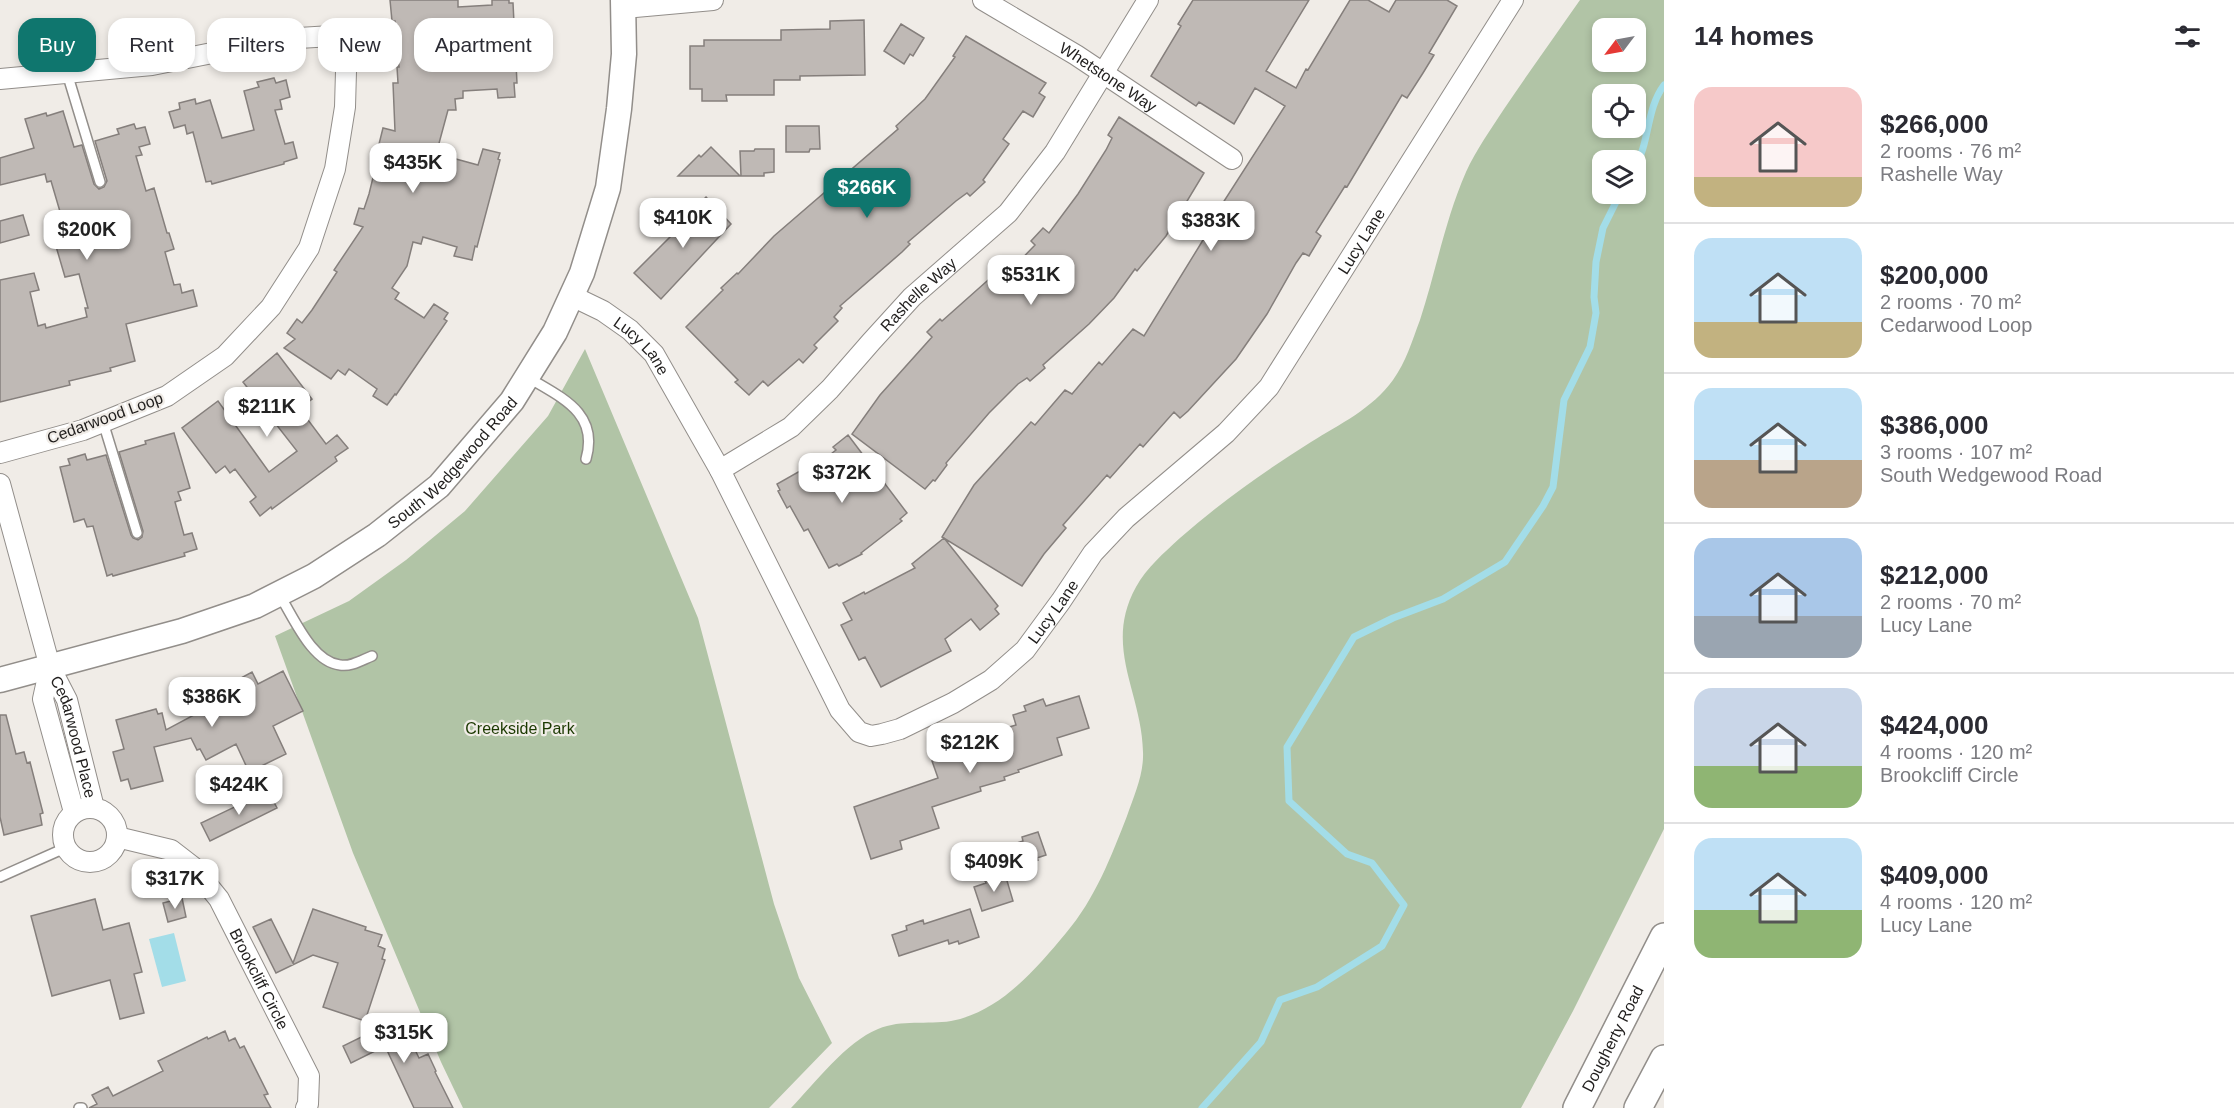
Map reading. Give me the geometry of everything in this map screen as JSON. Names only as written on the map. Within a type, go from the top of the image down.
[{"type":"main road","name":"Dougherty Road","points":[[1577,1108],[1664,937]]},
{"type":"main road","points":[[1638,1108],[1664,1059]]},
{"type":"street","points":[[624,4],[713,0]]},
{"type":"street","name":"Whetstone Way","points":[[983,0],[1076,56],[1232,159]]},
{"type":"street","name":"Rashelle Way","points":[[720,470],[791,427],[830,389],[912,297],[1008,213],[1055,152],[1148,0]]},
{"type":"street","name":"Lucy Lane","points":[[572,296],[603,311],[654,354],[720,470],[840,710],[859,732],[872,736],[900,729],[953,703],[991,680],[1024,650],[1093,554],[1126,518],[1226,433],[1269,387],[1513,0]]},
{"type":"street","name":"South Wedgewood Road","points":[[0,680],[182,631],[255,606],[314,576],[377,536],[439,486],[512,402],[555,332],[582,273],[608,188],[624,54],[624,4]]},
{"type":"street","name":"Cedarwood Loop","points":[[0,79],[152,65],[282,39],[332,36],[344,54],[345,107],[335,169],[309,248],[271,307],[225,356],[167,396],[83,430],[0,453]]},
{"type":"street","name":"Cedarwood Place","points":[[0,484],[50,667],[65,693],[94,808]]},
{"type":"street","name":"Cedarwood Place","points":[[50,667],[43,699],[74,812]]},
{"type":"street","points":[[94,808],[102,811],[114,821],[117,837],[111,853],[104,859],[96,862],[78,860],[65,848],[62,832],[68,818],[74,812],[94,808]]},
{"type":"street","name":"Brookcliff Circle","points":[[117,837],[171,850],[193,867],[219,899],[309,1076],[306,1108]]},
{"type":"lane","points":[[68,73],[100,182]]},
{"type":"lane","points":[[527,376],[573,405],[579,412],[589,430],[590,442],[586,459]]},
{"type":"lane","points":[[103,422],[136,533]]},
{"type":"lane","points":[[279,594],[315,652],[325,662],[341,666],[372,656]]},
{"type":"lane","points":[[0,877],[65,848]]},
{"type":"green space","points":[[1580,0],[1664,0],[1664,829],[1573,1011],[1521,1108],[791,1108],[843,1053],[866,1035],[896,1024],[951,1021],[985,1009],[1001,999],[1016,987],[1054,947],[1086,906],[1121,831],[1133,801],[1142,768],[1141,730],[1123,650],[1123,630],[1127,609],[1136,587],[1156,561],[1211,512],[1277,464],[1365,408],[1393,380],[1405,359],[1420,320],[1459,190],[1470,164],[1504,109]]},
{"type":"green space","name":"Creekside Park","points":[[585,349],[698,618],[774,904],[799,978],[832,1043],[769,1108],[463,1108],[441,1062],[353,853],[275,636],[349,601],[406,560],[465,511],[548,416]]},
{"type":"water","points":[[174,933],[186,981],[162,987],[149,939]]},
{"type":"building","points":[[390,0],[458,0],[458,7],[492,5],[492,0],[509,0],[509,3],[513,3],[514,18],[414,18],[414,72],[516,72],[517,83],[514,83],[515,97],[498,98],[497,89],[463,91],[463,98],[455,99],[456,110],[448,110],[438,147],[447,149],[445,156],[478,165],[483,149],[500,153],[498,159],[500,160],[472,260],[454,256],[457,247],[423,237],[421,244],[413,242],[407,266],[392,288],[399,293],[395,299],[424,318],[434,304],[448,313],[444,319],[447,321],[387,405],[373,396],[377,389],[349,369],[345,375],[338,370],[331,379],[284,348],[295,339],[287,333],[297,319],[302,323],[312,310],[337,272],[334,270],[363,227],[354,224],[359,208],[364,209],[369,194],[383,128],[395,131],[393,83],[398,83],[397,72],[402,72],[402,18],[392,18]]},
{"type":"building","points":[[1193,0],[1309,0],[1266,71],[1296,88],[1350,0],[1368,0],[1389,12],[1396,0],[1447,0],[1457,6],[1429,53],[1434,55],[1423,73],[1407,98],[1402,95],[1347,187],[1345,186],[1316,232],[1321,236],[1309,256],[1303,253],[1267,314],[1236,359],[1188,411],[1180,418],[1174,412],[1143,447],[1140,444],[1110,478],[1107,475],[1063,525],[1066,528],[1044,554],[1022,586],[942,537],[974,485],[1031,422],[1035,425],[1065,390],[1072,394],[1099,362],[1102,365],[1133,329],[1144,336],[1221,210],[1219,209],[1285,106],[1255,88],[1234,124],[1199,102],[1196,106],[1151,76],[1181,26],[1178,24]]},
{"type":"building","points":[[864,20],[865,75],[800,76],[800,80],[774,80],[774,95],[726,95],[727,101],[702,101],[702,89],[690,89],[690,46],[704,46],[704,40],[781,40],[781,30],[830,29],[830,21]]},
{"type":"building","points":[[901,24],[924,38],[913,56],[910,54],[904,64],[884,51]]},
{"type":"building","points":[[966,36],[1046,83],[1039,93],[1045,97],[1033,117],[1023,111],[1003,139],[1009,144],[983,180],[985,182],[970,196],[967,193],[956,201],[908,242],[910,244],[902,252],[840,306],[842,308],[834,317],[838,321],[814,345],[817,348],[803,363],[799,359],[768,386],[763,381],[749,395],[735,382],[738,380],[686,327],[723,290],[721,288],[738,274],[774,236],[898,129],[896,126],[925,99],[955,57],[953,56]]},
{"type":"building","points":[[274,78],[276,83],[286,80],[290,97],[280,100],[282,109],[275,110],[285,144],[293,142],[297,158],[284,162],[284,164],[212,184],[211,181],[206,182],[193,132],[187,134],[185,125],[174,128],[169,112],[180,109],[179,103],[195,99],[196,104],[210,100],[222,138],[254,130],[244,91],[259,87],[257,82]]},
{"type":"building","points":[[63,111],[74,147],[82,145],[94,184],[99,189],[104,187],[107,181],[95,141],[119,134],[117,129],[134,124],[136,129],[145,127],[150,144],[139,147],[142,155],[136,156],[146,191],[154,188],[174,249],[165,252],[174,285],[180,284],[182,293],[193,290],[197,306],[126,324],[135,361],[110,368],[111,371],[69,381],[70,385],[0,402],[0,280],[34,273],[39,290],[30,292],[38,326],[45,324],[46,328],[87,317],[85,308],[88,308],[79,274],[65,277],[48,219],[61,215],[51,181],[47,182],[45,174],[0,185],[0,158],[34,148],[25,119]]},
{"type":"building","points":[[1119,117],[1204,173],[1166,236],[1137,271],[1135,269],[1114,298],[1043,365],[1045,368],[1030,381],[1027,378],[1018,384],[989,413],[946,463],[947,465],[935,481],[933,480],[925,489],[852,434],[880,395],[932,337],[927,332],[1005,265],[1010,271],[1035,245],[1031,241],[1043,228],[1049,233],[1078,194],[1106,150],[1112,138],[1108,135]]},
{"type":"building","points":[[786,126],[819,126],[820,149],[810,149],[809,152],[786,152]]},
{"type":"building","points":[[711,147],[740,176],[678,176],[699,155],[701,157]]},
{"type":"building","points":[[755,149],[774,149],[774,172],[764,173],[764,176],[741,176],[740,151],[754,151]]},
{"type":"building","points":[[706,197],[731,224],[661,299],[634,273],[688,219],[692,211]]},
{"type":"building","points":[[23,215],[29,235],[0,243],[0,221]]},
{"type":"building","points":[[277,353],[312,399],[303,406],[308,414],[305,416],[326,444],[337,435],[348,448],[335,457],[337,461],[260,516],[250,502],[256,497],[235,469],[230,473],[225,466],[216,473],[182,428],[218,401],[269,472],[297,451],[243,382]]},
{"type":"building","points":[[174,433],[190,488],[178,492],[181,500],[175,502],[184,535],[192,533],[197,549],[184,553],[185,556],[107,576],[93,526],[87,527],[84,519],[74,522],[60,467],[70,465],[68,459],[85,454],[87,460],[106,455],[131,535],[138,540],[142,537],[143,531],[119,452],[146,444],[145,441]]},
{"type":"building","points":[[848,435],[907,513],[900,519],[902,521],[862,554],[839,566],[837,564],[829,568],[808,529],[804,531],[790,506],[787,508],[777,484],[800,471],[803,476],[836,450],[833,447]]},
{"type":"building","points":[[944,538],[998,606],[995,609],[999,614],[980,630],[971,619],[945,639],[951,651],[881,687],[865,657],[859,660],[841,625],[852,620],[843,603],[915,568],[912,564]]},
{"type":"building","points":[[283,671],[303,711],[273,726],[286,754],[249,772],[236,744],[206,760],[200,749],[197,750],[191,738],[154,747],[163,781],[131,789],[128,779],[121,781],[113,752],[124,749],[116,720],[156,709],[158,714],[162,713],[166,730],[209,707],[204,698],[252,672],[258,684]]},
{"type":"building","points":[[1079,696],[1089,728],[1057,738],[1062,755],[1018,770],[1019,772],[1004,777],[1005,780],[980,787],[981,791],[932,807],[939,828],[900,841],[902,849],[871,859],[854,807],[938,778],[932,761],[988,742],[986,734],[1016,725],[1013,715],[1026,711],[1024,706],[1043,699],[1046,706]]},
{"type":"building","points":[[0,715],[6,715],[16,754],[24,752],[27,763],[30,762],[43,813],[40,814],[42,825],[4,835],[0,817]]},
{"type":"building","points":[[268,791],[277,808],[210,841],[201,823]]},
{"type":"building","points":[[1038,832],[1046,855],[1015,868],[1008,846],[1023,841],[1022,837]]},
{"type":"building","points":[[1005,874],[1013,901],[982,911],[974,887]]},
{"type":"building","points":[[182,898],[186,917],[168,922],[163,903]]},
{"type":"building","points":[[95,899],[103,930],[129,923],[142,972],[134,974],[144,1013],[120,1019],[110,980],[52,996],[31,916]]},
{"type":"building","points":[[313,909],[366,927],[365,930],[382,935],[378,946],[385,949],[382,959],[385,960],[365,1021],[323,1007],[338,963],[313,955],[276,973],[253,927],[271,919],[293,963]]},
{"type":"building","points":[[970,909],[979,937],[959,944],[958,941],[949,944],[948,940],[899,956],[892,935],[907,930],[906,926],[923,920],[924,924]]},
{"type":"building","points":[[400,1018],[419,1058],[428,1054],[453,1108],[414,1108],[385,1046],[351,1063],[343,1046]]},
{"type":"building","points":[[225,1031],[229,1041],[235,1038],[240,1048],[244,1046],[268,1094],[264,1095],[271,1108],[89,1108],[97,1104],[92,1095],[108,1087],[113,1096],[163,1071],[158,1061],[207,1037],[208,1039]]},
{"type":"waterway","points":[[1642,150],[1654,104],[1664,85]]},
{"type":"waterway","points":[[1202,1108],[1261,1042],[1280,1000],[1317,987],[1382,946],[1404,905],[1372,863],[1347,854],[1289,801],[1287,747],[1354,637],[1393,618],[1443,599],[1505,562],[1543,506],[1553,487],[1564,400],[1590,347],[1596,313],[1594,297],[1596,262],[1603,228],[1615,204]]}]
